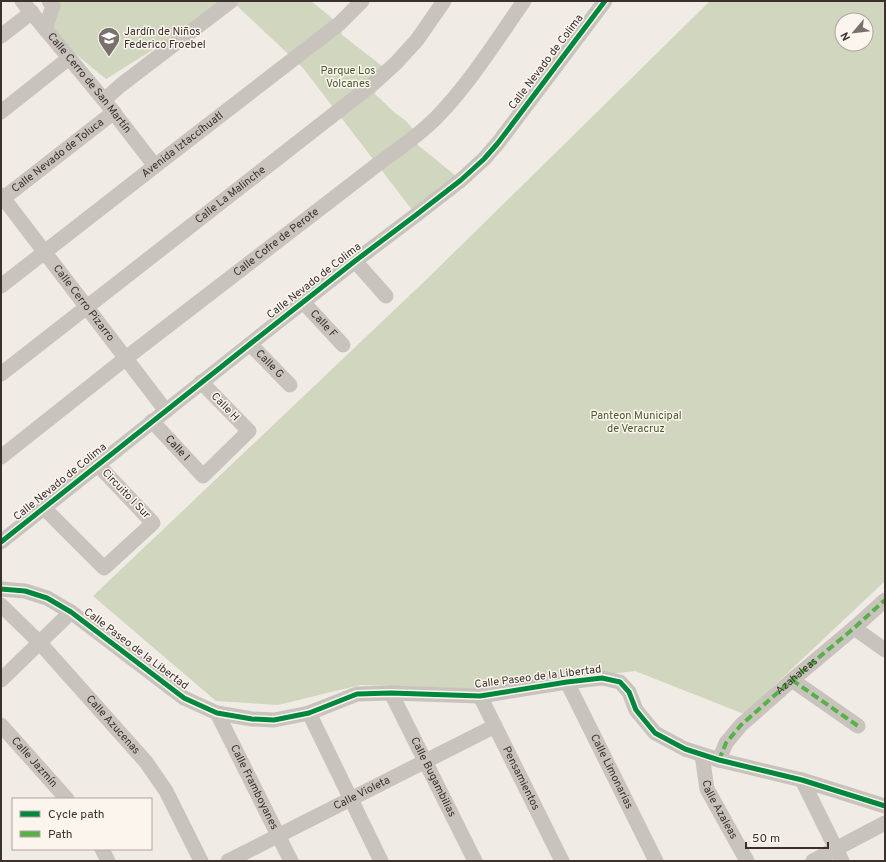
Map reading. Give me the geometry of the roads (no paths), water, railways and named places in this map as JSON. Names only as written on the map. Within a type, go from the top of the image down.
[{"type":"street","points":[[45,29],[53,6],[49,1]]},
{"type":"street","points":[[104,100],[121,85],[231,1]]},
{"type":"street","name":"Avenida Iztaccíhuatl","points":[[1,286],[339,24],[362,1]]},
{"type":"street","name":"Calle La Malinche","points":[[1,374],[374,83],[396,63],[417,40],[444,1]]},
{"type":"street","name":"Calle Cofre de Perote","points":[[1,457],[126,358],[413,138],[435,119],[469,80],[524,1]]},
{"type":"street","name":"Calle Nevado de Colima","points":[[1,542],[201,382],[461,180],[484,159],[498,143],[605,1]]},
{"type":"street","points":[[1,36],[27,7]]},
{"type":"street","name":"Calle Cerro de San Martín","points":[[27,7],[114,112],[155,166]]},
{"type":"street","points":[[1,112],[69,58]]},
{"type":"street","name":"Calle Nevado de Toluca","points":[[2,198],[114,112]]},
{"type":"street","name":"Calle Cerro Pizarro","points":[[2,198],[166,410]]},
{"type":"street","points":[[355,261],[386,296]]},
{"type":"street","name":"Calle F","points":[[303,302],[344,345]]},
{"type":"street","name":"Calle G","points":[[250,344],[290,385]]},
{"type":"street","name":"Calle H","points":[[201,382],[249,431],[203,476]]},
{"type":"street","name":"Calle I","points":[[152,421],[203,476]]},
{"type":"street","name":"Circuito I Sur","points":[[44,508],[104,568],[153,523],[98,465]]},
{"type":"street","name":"Calle Paseo de la Libertad","points":[[1,589],[25,591],[47,598],[70,612],[184,698],[217,713],[252,719],[274,720],[309,713],[357,694],[391,693],[480,696],[602,678],[620,682],[629,692],[636,710],[655,733],[685,749],[719,760],[802,780],[885,806]]},
{"type":"street","name":"Azahaleas","points":[[719,760],[726,743],[741,725],[885,600]]},
{"type":"street","name":"Calle Azucenas","points":[[1,605],[39,642],[146,762],[166,791],[201,861]]},
{"type":"street","points":[[1,680],[70,612]]},
{"type":"street","points":[[854,628],[885,650]]},
{"type":"street","points":[[792,680],[858,726]]},
{"type":"street","name":"Calle Limonarias","points":[[567,682],[656,861]]},
{"type":"street","name":"Calle Bugambilias","points":[[391,693],[475,861]]},
{"type":"street","name":"Pensamientos","points":[[480,696],[562,861]]},
{"type":"street","name":"Calle Framboyanes","points":[[217,713],[291,861]]},
{"type":"street","points":[[309,713],[381,861]]},
{"type":"street","name":"Calle Jazmín","points":[[1,725],[66,798]]},
{"type":"street","name":"Calle Violeta","points":[[228,861],[495,726]]},
{"type":"street","name":"Calle Azaleas","points":[[702,755],[707,789],[747,861]]},
{"type":"street","points":[[802,780],[839,855]]},
{"type":"street","points":[[813,861],[839,855],[885,823]]},
{"type":"street","points":[[102,850],[108,861]]},
{"type":"place","name":"Jardín de Niños Federico Froebel","points":[[109,58]]},
{"type":"park label","name":"Parque Los Volcanes","points":[[348,77]]},
{"type":"park label","name":"Panteon Municipal de Veracruz","points":[[636,422]]}]
